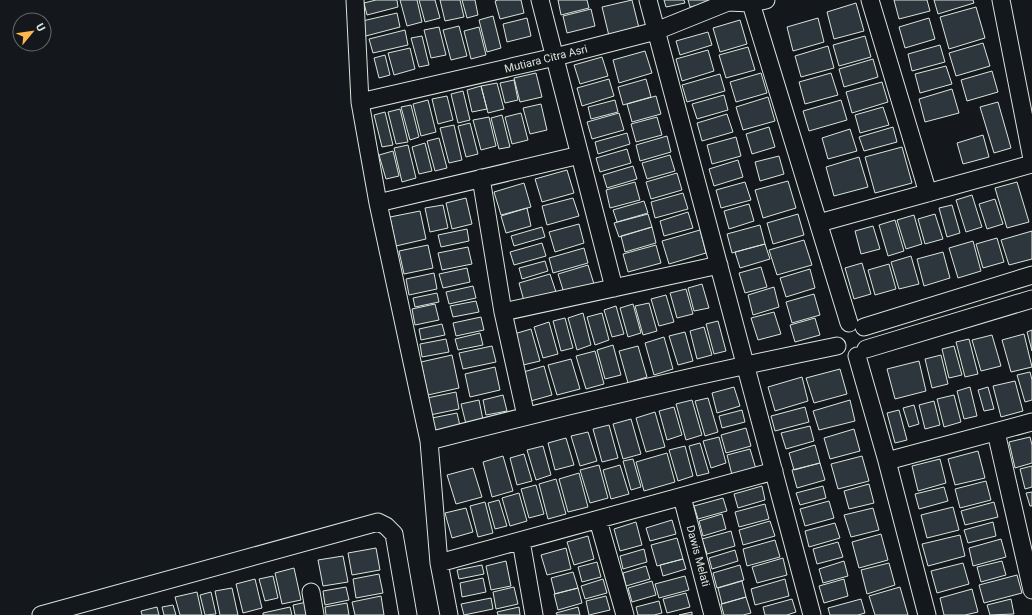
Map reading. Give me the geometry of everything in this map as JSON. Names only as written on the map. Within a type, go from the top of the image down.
[{"type":"street","points":[[355,0],[360,102],[378,203],[429,441],[439,563],[449,615]]},
{"type":"street","points":[[540,0],[614,288]]},
{"type":"street","points":[[648,0],[812,615]]},
{"type":"street","points":[[870,0],[928,193]]},
{"type":"street","points":[[1000,0],[1032,159]]},
{"type":"street","name":"Mutiara Citra Asri","points":[[360,102],[555,57],[656,31],[729,1],[756,1]]},
{"type":"street","points":[[756,1],[819,224],[856,325],[868,334],[869,342],[861,352]]},
{"type":"street","points":[[378,203],[580,155]]},
{"type":"street","points":[[819,224],[1032,164]]},
{"type":"street","points":[[480,178],[503,312],[526,416]]},
{"type":"street","points":[[503,312],[719,265]]},
{"type":"street","points":[[1032,275],[839,329],[836,340],[837,346],[845,354],[851,356],[1032,299]]},
{"type":"street","points":[[429,441],[526,416],[745,365],[837,346]]},
{"type":"street","points":[[861,352],[887,461],[927,615]]},
{"type":"street","points":[[887,461],[1032,422]]},
{"type":"street","points":[[996,432],[1032,590]]},
{"type":"street","points":[[439,563],[774,471]]},
{"type":"street","name":"Dawis Melati","points":[[682,497],[713,615]]},
{"type":"street","points":[[598,520],[625,615]]},
{"type":"street","points":[[41,615],[378,522],[386,526],[394,534],[408,615]]},
{"type":"street","points":[[521,541],[534,615]]},
{"type":"street","points":[[312,592],[315,615]]},
{"type":"building","points":[[376,0],[397,0],[398,7],[367,15],[364,3]]},
{"type":"building","points":[[400,0],[417,0],[422,22],[407,26]]},
{"type":"building","points":[[419,0],[435,0],[440,18],[425,22]]},
{"type":"building","points":[[440,0],[460,0],[464,17],[445,21]]},
{"type":"building","points":[[462,0],[475,0],[478,15],[467,18]]},
{"type":"building","points":[[521,0],[524,13],[500,19],[495,1]]},
{"type":"building","points":[[558,0],[587,0],[589,8],[561,15]]},
{"type":"building","points":[[632,0],[639,28],[609,36],[602,7]]},
{"type":"building","points":[[664,0],[684,0],[685,3],[666,7]]},
{"type":"building","points":[[688,0],[712,0],[713,2],[690,7]]},
{"type":"building","points":[[894,0],[927,0],[930,11],[899,19]]},
{"type":"building","points":[[934,0],[973,0],[974,3],[938,14]]},
{"type":"building","points":[[856,3],[864,31],[834,39],[827,12]]},
{"type":"building","points":[[976,7],[985,38],[949,49],[940,17]]},
{"type":"building","points":[[591,9],[595,26],[567,33],[563,16]]},
{"type":"building","points":[[397,13],[400,27],[362,37],[358,22]]},
{"type":"building","points":[[493,16],[501,48],[487,52],[479,20]]},
{"type":"building","points":[[527,18],[531,36],[507,42],[503,24]]},
{"type":"building","points":[[818,18],[824,42],[793,51],[787,27]]},
{"type":"building","points":[[929,18],[935,39],[905,48],[899,27]]},
{"type":"building","points":[[740,20],[747,44],[720,52],[713,28]]},
{"type":"building","points":[[459,26],[467,56],[451,60],[443,30]]},
{"type":"building","points":[[439,27],[446,55],[431,58],[424,30]]},
{"type":"building","points":[[479,27],[486,55],[471,59],[464,31]]},
{"type":"building","points":[[405,30],[408,45],[373,53],[369,39]]},
{"type":"building","points":[[708,32],[712,45],[680,55],[676,41]]},
{"type":"building","points":[[422,36],[429,65],[419,67],[411,38]]},
{"type":"building","points":[[865,36],[871,57],[839,66],[833,45]]},
{"type":"building","points":[[983,43],[990,66],[956,76],[949,53]]},
{"type":"building","points":[[940,45],[945,62],[912,71],[908,54]]},
{"type":"building","points":[[828,46],[834,68],[801,77],[795,56]]},
{"type":"building","points":[[748,47],[755,70],[726,78],[719,55]]},
{"type":"building","points":[[410,48],[415,69],[394,75],[388,53]]},
{"type":"building","points":[[708,50],[714,71],[682,81],[676,59]]},
{"type":"building","points":[[645,51],[652,73],[619,83],[613,60]]},
{"type":"building","points":[[385,55],[390,75],[379,78],[374,58]]},
{"type":"building","points":[[602,57],[608,76],[580,84],[574,65]]},
{"type":"building","points":[[873,59],[878,77],[844,87],[839,69]]},
{"type":"building","points":[[946,66],[952,84],[920,93],[915,74]]},
{"type":"building","points":[[992,71],[998,92],[967,101],[961,80]]},
{"type":"building","points":[[536,73],[542,97],[520,102],[514,78]]},
{"type":"building","points":[[761,73],[767,93],[736,102],[730,82]]},
{"type":"building","points":[[831,73],[838,95],[805,104],[799,82]]},
{"type":"building","points":[[720,74],[725,91],[687,102],[682,85]]},
{"type":"building","points":[[609,79],[614,96],[582,106],[577,88]]},
{"type":"building","points":[[646,79],[651,97],[623,105],[618,87]]},
{"type":"building","points":[[514,80],[518,100],[505,103],[500,83]]},
{"type":"building","points":[[882,82],[888,102],[852,113],[846,92]]},
{"type":"building","points":[[497,83],[504,109],[488,113],[481,86]]},
{"type":"building","points":[[481,86],[487,109],[472,112],[467,90]]},
{"type":"building","points":[[952,89],[959,113],[925,122],[919,99]]},
{"type":"building","points":[[463,91],[470,120],[458,123],[451,94]]},
{"type":"building","points":[[724,95],[728,110],[697,119],[692,104]]},
{"type":"building","points":[[447,96],[453,120],[438,124],[432,99]]},
{"type":"building","points":[[656,96],[661,114],[632,122],[627,104]]},
{"type":"building","points":[[768,97],[775,121],[743,130],[736,107]]},
{"type":"building","points":[[428,100],[436,132],[421,136],[413,104]]},
{"type":"building","points":[[615,100],[618,112],[591,119],[588,107]]},
{"type":"building","points":[[841,100],[847,120],[809,131],[803,111]]},
{"type":"building","points":[[998,102],[1011,148],[994,153],[980,107]]},
{"type":"building","points":[[541,104],[547,130],[530,134],[523,108]]},
{"type":"building","points":[[411,105],[419,137],[410,140],[401,107]]},
{"type":"building","points":[[883,107],[889,125],[860,133],[855,115]]},
{"type":"building","points":[[400,109],[408,142],[396,144],[388,112]]},
{"type":"building","points":[[385,112],[393,145],[382,147],[374,115]]},
{"type":"building","points":[[521,113],[528,140],[512,144],[505,117]]},
{"type":"building","points":[[619,113],[624,130],[592,139],[587,122]]},
{"type":"building","points":[[727,114],[733,132],[702,141],[697,123]]},
{"type":"building","points":[[502,115],[510,147],[499,149],[491,118]]},
{"type":"building","points":[[489,117],[496,146],[481,150],[473,120]]},
{"type":"building","points":[[657,117],[662,135],[636,142],[631,124]]},
{"type":"building","points":[[470,123],[478,154],[466,157],[458,126]]},
{"type":"building","points":[[454,125],[462,160],[449,163],[440,128]]},
{"type":"building","points":[[769,127],[775,147],[752,154],[746,134]]},
{"type":"building","points":[[893,127],[897,142],[864,151],[859,137]]},
{"type":"building","points":[[850,129],[857,151],[828,159],[822,138]]},
{"type":"building","points":[[627,133],[630,144],[598,154],[595,142]]},
{"type":"building","points":[[983,135],[989,157],[963,164],[957,143]]},
{"type":"building","points":[[667,136],[671,152],[640,161],[636,145]]},
{"type":"building","points":[[736,137],[741,156],[712,164],[707,145]]},
{"type":"building","points":[[439,138],[447,168],[435,171],[427,141]]},
{"type":"building","points":[[425,143],[432,171],[419,174],[412,147]]},
{"type":"building","points":[[408,145],[416,178],[402,182],[394,148]]},
{"type":"building","points":[[902,147],[912,183],[875,193],[865,157]]},
{"type":"building","points":[[627,149],[631,163],[600,172],[596,158]]},
{"type":"building","points":[[393,151],[399,176],[386,179],[379,155]]},
{"type":"building","points":[[670,155],[675,171],[647,179],[642,163]]},
{"type":"building","points":[[779,156],[784,174],[760,181],[755,162]]},
{"type":"building","points":[[859,157],[868,187],[834,196],[826,167]]},
{"type":"building","points":[[738,160],[743,177],[714,186],[709,169]]},
{"type":"building","points":[[633,166],[637,179],[607,188],[603,175]]},
{"type":"building","points":[[567,170],[574,193],[542,202],[535,179]]},
{"type":"building","points":[[677,173],[682,190],[651,199],[646,182]]},
{"type":"building","points":[[788,181],[796,208],[763,218],[755,190]]},
{"type":"building","points":[[635,182],[640,200],[610,208],[606,190]]},
{"type":"building","points":[[745,182],[751,200],[721,208],[716,190]]},
{"type":"building","points":[[1017,182],[1029,222],[1007,228],[995,188]]},
{"type":"building","points":[[524,183],[531,207],[501,215],[494,192]]},
{"type":"building","points":[[683,193],[688,209],[655,218],[651,202]]},
{"type":"building","points":[[972,195],[982,227],[966,232],[956,200]]},
{"type":"building","points":[[466,198],[472,224],[452,229],[446,203]]},
{"type":"building","points":[[573,198],[579,216],[547,225],[542,206]]},
{"type":"building","points":[[995,199],[1003,224],[987,229],[979,204]]},
{"type":"building","points":[[644,201],[648,213],[617,222],[613,210]]},
{"type":"building","points":[[749,204],[754,221],[729,229],[724,211]]},
{"type":"building","points":[[443,205],[448,228],[430,232],[425,208]]},
{"type":"building","points":[[952,205],[960,233],[947,237],[939,208]]},
{"type":"building","points":[[527,208],[531,226],[506,233],[501,216]]},
{"type":"building","points":[[420,211],[426,239],[396,246],[390,217]]},
{"type":"building","points":[[688,212],[693,228],[664,236],[660,221]]},
{"type":"building","points":[[648,214],[652,227],[619,237],[614,223]]},
{"type":"building","points":[[798,214],[804,235],[773,244],[767,223]]},
{"type":"building","points":[[935,214],[943,239],[925,244],[918,219]]},
{"type":"building","points":[[914,215],[922,244],[906,249],[897,220]]},
{"type":"building","points":[[895,220],[904,251],[888,256],[879,225]]},
{"type":"building","points":[[579,224],[584,243],[555,252],[549,232]]},
{"type":"building","points":[[760,225],[765,244],[732,253],[727,234]]},
{"type":"building","points":[[873,226],[880,249],[861,254],[855,231]]},
{"type":"building","points":[[542,227],[545,237],[514,246],[511,236]]},
{"type":"building","points":[[652,227],[656,243],[625,252],[621,236]]},
{"type":"building","points":[[467,229],[469,241],[441,247],[438,235]]},
{"type":"building","points":[[700,230],[706,253],[669,264],[662,241]]},
{"type":"building","points":[[1032,231],[1032,259],[1009,265],[1001,240]]},
{"type":"building","points":[[997,238],[1004,262],[983,268],[976,244]]},
{"type":"building","points":[[804,240],[812,265],[777,275],[769,250]]},
{"type":"building","points":[[973,241],[981,271],[958,278],[949,248]]},
{"type":"building","points":[[542,243],[546,256],[514,265],[510,252]]},
{"type":"building","points":[[765,244],[770,259],[740,268],[735,252]]},
{"type":"building","points":[[428,245],[433,268],[404,274],[399,251]]},
{"type":"building","points":[[656,245],[661,263],[628,272],[623,254]]},
{"type":"building","points":[[468,247],[472,264],[442,270],[438,253]]},
{"type":"building","points":[[584,248],[588,263],[553,273],[549,258]]},
{"type":"building","points":[[943,252],[950,278],[924,286],[917,259]]},
{"type":"building","points":[[911,256],[919,284],[899,289],[891,262]]},
{"type":"building","points":[[545,261],[548,271],[522,279],[519,268]]},
{"type":"building","points":[[862,263],[871,294],[854,299],[845,268]]},
{"type":"building","points":[[889,264],[896,289],[875,295],[868,270]]},
{"type":"building","points":[[588,265],[594,284],[564,293],[558,274]]},
{"type":"building","points":[[761,267],[767,287],[745,293],[739,273]]},
{"type":"building","points":[[467,268],[470,282],[443,288],[439,274]]},
{"type":"building","points":[[810,269],[815,288],[786,297],[780,278]]},
{"type":"building","points":[[434,273],[437,289],[409,295],[406,279]]},
{"type":"building","points":[[550,274],[556,292],[524,301],[519,283]]},
{"type":"building","points":[[702,284],[709,308],[694,311],[688,288]]},
{"type":"building","points":[[473,286],[476,298],[449,304],[446,292]]},
{"type":"building","points":[[774,287],[779,307],[753,315],[748,295]]},
{"type":"building","points":[[686,289],[693,314],[677,318],[670,293]]},
{"type":"building","points":[[437,293],[439,302],[415,307],[413,298]]},
{"type":"building","points":[[814,294],[820,315],[792,323],[786,302]]},
{"type":"building","points":[[666,295],[674,322],[659,326],[651,299]]},
{"type":"building","points":[[476,301],[479,312],[453,317],[450,306]]},
{"type":"building","points":[[649,303],[657,331],[643,335],[635,306]]},
{"type":"building","points":[[435,304],[439,320],[415,325],[412,309]]},
{"type":"building","points":[[633,304],[641,333],[628,337],[620,308]]},
{"type":"building","points":[[616,306],[624,334],[612,337],[604,310]]},
{"type":"building","points":[[774,312],[781,334],[758,340],[751,318]]},
{"type":"building","points":[[583,313],[591,345],[577,350],[568,318]]},
{"type":"building","points":[[602,313],[609,340],[595,345],[587,317]]},
{"type":"building","points":[[481,317],[484,330],[456,336],[453,323]]},
{"type":"building","points":[[565,318],[573,348],[561,351],[553,321]]},
{"type":"building","points":[[815,318],[820,335],[795,342],[790,325]]},
{"type":"building","points":[[718,321],[726,351],[714,354],[706,324]]},
{"type":"building","points":[[549,322],[558,354],[543,358],[534,327]]},
{"type":"building","points":[[442,324],[445,335],[421,340],[419,329]]},
{"type":"building","points":[[704,327],[712,355],[697,359],[690,331]]},
{"type":"building","points":[[531,329],[540,361],[523,365],[514,334]]},
{"type":"building","points":[[1032,330],[1032,351],[1027,332]]},
{"type":"building","points":[[685,332],[693,361],[678,365],[669,336]]},
{"type":"building","points":[[480,333],[483,345],[458,350],[455,339]]},
{"type":"building","points":[[1024,334],[1032,367],[1011,372],[1002,340]]},
{"type":"building","points":[[992,335],[1001,366],[981,371],[972,340]]},
{"type":"building","points":[[664,337],[673,369],[654,375],[645,343]]},
{"type":"building","points":[[446,339],[449,352],[422,357],[420,344]]},
{"type":"building","points":[[969,339],[978,374],[965,377],[956,342]]},
{"type":"building","points":[[613,345],[621,375],[605,379],[597,350]]},
{"type":"building","points":[[492,346],[496,362],[463,369],[459,353]]},
{"type":"building","points":[[638,346],[647,377],[628,383],[619,351]]},
{"type":"building","points":[[954,346],[962,375],[949,378],[942,349]]},
{"type":"building","points":[[595,351],[604,384],[586,389],[576,356]]},
{"type":"building","points":[[452,355],[459,388],[428,395],[421,362]]},
{"type":"building","points":[[941,355],[948,384],[932,388],[925,359]]},
{"type":"building","points":[[571,359],[580,389],[557,395],[548,365]]},
{"type":"building","points":[[919,361],[926,391],[895,399],[887,369]]},
{"type":"building","points":[[544,366],[552,395],[527,402],[520,373]]},
{"type":"building","points":[[495,367],[500,390],[470,397],[465,374]]},
{"type":"building","points":[[840,369],[847,394],[814,403],[806,378]]},
{"type":"building","points":[[1030,372],[1032,380],[1032,400],[1025,402],[1017,375]]},
{"type":"building","points":[[802,377],[808,401],[775,411],[768,387]]},
{"type":"building","points":[[1015,381],[1023,411],[1001,417],[993,386]]},
{"type":"building","points":[[734,387],[740,406],[717,413],[712,393]]},
{"type":"building","points":[[970,387],[977,416],[964,419],[957,391]]},
{"type":"building","points":[[988,387],[994,409],[984,411],[978,390]]},
{"type":"building","points":[[456,392],[459,409],[430,415],[427,398]]},
{"type":"building","points":[[503,395],[507,411],[486,415],[483,400]]},
{"type":"building","points":[[954,395],[961,422],[944,427],[937,399]]},
{"type":"building","points":[[708,398],[718,432],[705,436],[695,401]]},
{"type":"building","points":[[479,400],[483,420],[466,424],[461,404]]},
{"type":"building","points":[[692,400],[702,435],[686,440],[676,404]]},
{"type":"building","points":[[850,400],[855,421],[819,430],[813,411]]},
{"type":"building","points":[[934,401],[940,425],[925,429],[919,405]]},
{"type":"building","points":[[914,405],[919,424],[909,427],[903,408]]},
{"type":"building","points":[[674,407],[682,435],[667,440],[659,411]]},
{"type":"building","points":[[805,407],[809,422],[775,431],[771,416]]},
{"type":"building","points":[[742,410],[745,422],[722,428],[719,416]]},
{"type":"building","points":[[899,410],[907,440],[895,443],[887,413]]},
{"type":"building","points":[[655,412],[665,447],[646,452],[636,418]]},
{"type":"building","points":[[457,413],[460,426],[435,431],[432,418]]},
{"type":"building","points":[[631,419],[641,454],[623,459],[613,424]]},
{"type":"building","points":[[609,425],[618,458],[602,462],[593,429]]},
{"type":"building","points":[[810,426],[814,441],[786,449],[781,433]]},
{"type":"building","points":[[746,428],[751,446],[726,453],[721,435]]},
{"type":"building","points":[[854,429],[860,451],[830,459],[824,438]]},
{"type":"building","points":[[588,432],[597,461],[580,466],[571,436]]},
{"type":"building","points":[[719,437],[726,463],[711,468],[703,441]]},
{"type":"building","points":[[1030,437],[1032,445],[1032,463],[1015,468],[1009,442]]},
{"type":"building","points":[[566,438],[574,465],[555,470],[548,443]]},
{"type":"building","points":[[700,443],[709,473],[697,476],[689,446]]},
{"type":"building","points":[[815,445],[820,463],[794,470],[789,453]]},
{"type":"building","points":[[543,446],[551,475],[536,480],[527,450]]},
{"type":"building","points":[[685,446],[693,476],[678,481],[669,450]]},
{"type":"building","points":[[750,449],[756,469],[732,475],[727,455]]},
{"type":"building","points":[[978,451],[985,478],[955,485],[948,459]]},
{"type":"building","points":[[667,453],[675,482],[644,491],[636,462]]},
{"type":"building","points":[[524,454],[532,481],[517,485],[510,458]]},
{"type":"building","points":[[503,456],[513,491],[492,497],[483,462]]},
{"type":"building","points":[[862,456],[869,481],[838,489],[831,464]]},
{"type":"building","points":[[633,459],[641,487],[631,490],[623,461]]},
{"type":"building","points":[[940,459],[946,483],[918,491],[912,466]]},
{"type":"building","points":[[820,463],[825,480],[797,488],[792,470]]},
{"type":"building","points":[[599,465],[608,498],[590,503],[580,470]]},
{"type":"building","points":[[620,465],[629,494],[611,499],[603,470]]},
{"type":"building","points":[[1032,466],[1032,487],[1025,489],[1020,469]]},
{"type":"building","points":[[473,468],[482,497],[456,504],[447,475]]},
{"type":"building","points":[[579,473],[588,507],[568,512],[559,479]]},
{"type":"building","points":[[556,479],[566,514],[548,519],[539,484]]},
{"type":"building","points":[[986,481],[991,500],[960,508],[955,489]]},
{"type":"building","points":[[869,484],[874,503],[849,509],[844,491]]},
{"type":"building","points":[[536,485],[544,514],[529,518],[521,489]]},
{"type":"building","points":[[762,486],[765,500],[738,508],[734,494]]},
{"type":"building","points":[[823,486],[826,498],[800,505],[796,493]]},
{"type":"building","points":[[944,487],[948,501],[919,509],[915,494]]},
{"type":"building","points":[[1032,492],[1032,506],[1030,506],[1026,493]]},
{"type":"building","points":[[519,493],[527,521],[510,526],[502,498]]},
{"type":"building","points":[[723,498],[727,511],[698,519],[694,506]]},
{"type":"building","points":[[499,500],[507,526],[495,529],[488,503]]},
{"type":"building","points":[[829,501],[834,518],[805,526],[800,509]]},
{"type":"building","points":[[485,502],[493,533],[478,537],[470,506]]},
{"type":"building","points":[[994,502],[998,517],[965,525],[961,511]]},
{"type":"building","points":[[765,504],[769,519],[739,527],[735,512]]},
{"type":"building","points":[[953,507],[959,530],[927,538],[921,515]]},
{"type":"building","points":[[466,508],[473,532],[452,538],[445,513]]},
{"type":"building","points":[[873,508],[879,530],[851,537],[844,515]]},
{"type":"building","points":[[722,514],[726,529],[703,536],[699,521]]},
{"type":"building","points":[[672,520],[676,534],[650,541],[646,528]]},
{"type":"building","points":[[770,521],[775,536],[743,545],[739,530]]},
{"type":"building","points":[[636,522],[642,545],[620,551],[614,529]]},
{"type":"building","points":[[993,522],[996,536],[968,543],[964,530]]},
{"type":"building","points":[[835,523],[840,538],[809,547],[805,531]]},
{"type":"building","points":[[731,531],[735,546],[707,554],[702,539]]},
{"type":"building","points":[[881,534],[888,560],[859,568],[852,542]]},
{"type":"building","points":[[960,535],[965,556],[928,566],[922,544]]},
{"type":"building","points":[[588,536],[594,559],[574,565],[567,542]]},
{"type":"building","points":[[677,538],[683,559],[657,566],[651,545]]},
{"type":"building","points":[[1001,539],[1006,557],[973,566],[969,548]]},
{"type":"building","points":[[775,540],[780,557],[747,566],[743,549]]},
{"type":"building","points":[[838,542],[843,557],[817,564],[813,549]]},
{"type":"building","points":[[376,548],[380,570],[352,575],[348,553]]},
{"type":"building","points":[[566,548],[571,569],[547,575],[541,555]]},
{"type":"building","points":[[644,549],[647,562],[623,569],[620,556]]},
{"type":"building","points":[[735,550],[738,561],[712,569],[709,558]]},
{"type":"building","points":[[343,556],[348,582],[323,586],[318,560]]},
{"type":"building","points":[[783,558],[787,575],[757,583],[752,567]]},
{"type":"building","points":[[683,559],[686,569],[663,576],[660,565]]},
{"type":"building","points":[[506,561],[511,586],[491,590],[486,566]]},
{"type":"building","points":[[844,561],[848,576],[823,583],[819,569]]},
{"type":"building","points":[[1002,561],[1006,575],[981,582],[977,567]]},
{"type":"building","points":[[597,562],[601,577],[582,582],[578,567]]},
{"type":"building","points":[[889,563],[895,585],[867,594],[861,570]]},
{"type":"building","points":[[963,563],[969,584],[937,593],[931,571]]},
{"type":"building","points":[[482,565],[484,574],[459,579],[457,570]]},
{"type":"building","points":[[740,565],[744,580],[717,588],[713,573]]},
{"type":"building","points":[[646,566],[650,579],[626,586],[623,573]]},
{"type":"building","points":[[294,568],[301,600],[282,604],[275,573]]},
{"type":"building","points":[[573,572],[578,588],[555,594],[551,578]]},
{"type":"building","points":[[379,574],[383,593],[356,598],[353,579]]},
{"type":"building","points":[[1017,575],[1022,593],[984,603],[979,585]]},
{"type":"building","points":[[273,576],[278,598],[265,601],[259,579]]},
{"type":"building","points":[[685,576],[689,590],[659,598],[655,584]]},
{"type":"building","points":[[483,578],[486,592],[462,597],[460,583]]},
{"type":"building","points":[[255,579],[262,608],[243,613],[236,584]]},
{"type":"building","points":[[603,579],[607,593],[585,599],[581,586]]},
{"type":"building","points":[[785,579],[789,596],[755,605],[751,589]]},
{"type":"building","points":[[844,579],[848,596],[824,603],[819,586]]},
{"type":"building","points":[[652,581],[656,595],[632,602],[628,588]]},
{"type":"building","points":[[742,581],[746,597],[722,604],[718,588]]},
{"type":"building","points":[[346,587],[349,600],[325,605],[323,591]]},
{"type":"building","points":[[514,587],[518,604],[496,609],[493,592]]},
{"type":"building","points":[[900,587],[908,615],[875,615],[869,596]]},
{"type":"building","points":[[232,588],[238,615],[220,615],[215,591]]},
{"type":"building","points":[[578,588],[582,603],[558,610],[554,594]]},
{"type":"building","points":[[972,589],[978,612],[965,615],[944,615],[940,598]]},
{"type":"building","points":[[197,592],[202,615],[180,615],[175,597]]},
{"type":"building","points":[[211,592],[216,614],[205,615],[200,595]]},
{"type":"building","points":[[686,593],[690,607],[667,613],[663,599]]},
{"type":"building","points":[[381,596],[384,615],[355,615],[352,602]]},
{"type":"building","points":[[606,596],[610,610],[589,615],[586,601]]},
{"type":"building","points":[[746,597],[751,613],[743,615],[724,615],[721,604]]},
{"type":"building","points":[[491,598],[493,609],[464,615],[461,604]]},
{"type":"building","points":[[792,599],[796,612],[787,615],[765,615],[763,607]]},
{"type":"building","points":[[861,599],[865,613],[858,615],[830,615],[828,608]]},
{"type":"building","points":[[1011,599],[1014,614],[990,615],[987,605]]},
{"type":"building","points":[[659,601],[662,613],[654,615],[638,615],[636,607]]},
{"type":"building","points":[[307,602],[310,615],[295,615],[293,605]]},
{"type":"building","points":[[347,603],[349,615],[326,615],[325,607]]},
{"type":"building","points":[[173,605],[176,615],[164,615],[162,607]]},
{"type":"building","points":[[157,607],[159,615],[142,615],[141,611]]},
{"type":"building","points":[[290,607],[292,615],[263,615],[263,613]]},
{"type":"building","points":[[519,607],[520,615],[498,615],[497,612]]},
{"type":"building","points":[[578,607],[580,615],[557,615],[556,613]]},
{"type":"building","points":[[692,612],[692,615],[679,615]]}]
